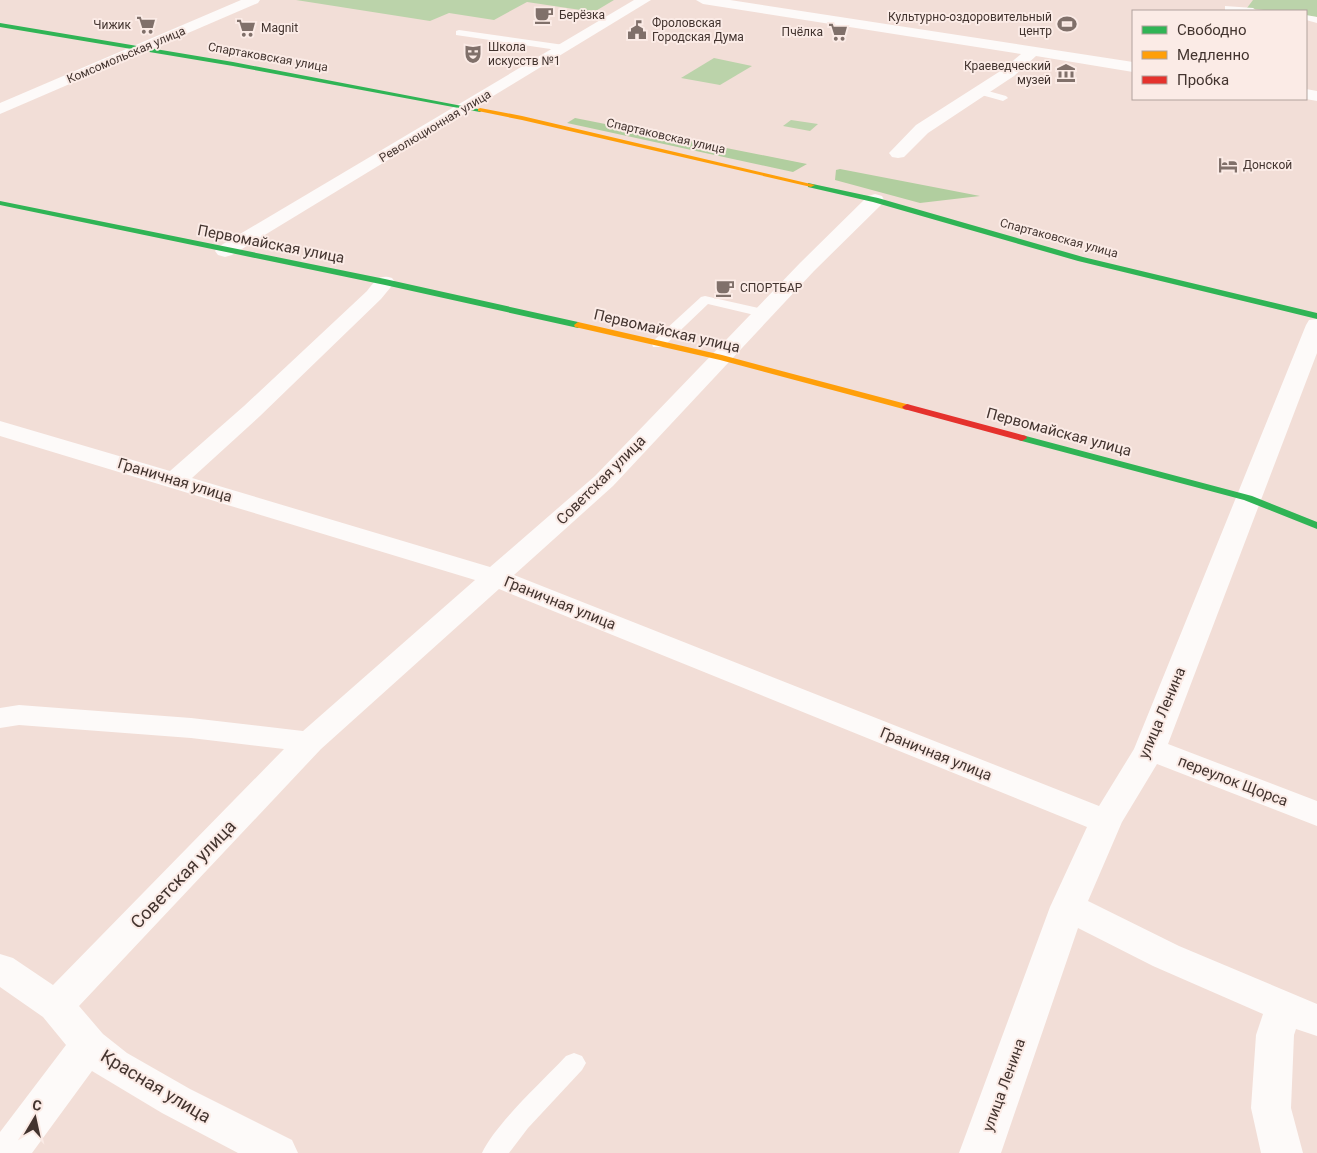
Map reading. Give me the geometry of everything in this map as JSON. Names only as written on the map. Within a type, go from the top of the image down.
[{"type":"main road","name":"Спартаковская улица","points":[[0,25],[141,48],[467,107],[667,151],[875,200],[1081,259],[1317,316]]},
{"type":"main road","name":"Первомайская улица","points":[[0,203],[385,282],[722,358],[1248,498],[1317,526]]},
{"type":"street","name":"Комсомольская улица","points":[[0,109],[253,0]]},
{"type":"street","name":"Революционная улица","points":[[225,250],[644,0]]},
{"type":"street","points":[[702,0],[1132,67]]},
{"type":"street","points":[[898,153],[922,129],[981,92],[1008,73],[1033,51]]},
{"type":"street","name":"Советская улица","points":[[56,1006],[310,742],[497,578],[604,481],[763,313],[875,200]]},
{"type":"street","points":[[175,480],[252,411],[374,296],[385,282]]},
{"type":"street","name":"улица Ленина","points":[[980,1153],[1068,907],[1106,822],[1150,749],[1317,325]]},
{"type":"street","name":"Граничная улица","points":[[0,428],[497,578],[1106,822]]},
{"type":"street","points":[[0,718],[19,714],[191,728],[310,742]]},
{"type":"street","name":"переулок Щорса","points":[[1150,749],[1317,814]]},
{"type":"street","points":[[1068,907],[1166,956],[1301,1014],[1275,1036],[1271,1108],[1282,1153]]},
{"type":"street","name":"Красная улица","points":[[0,968],[56,1006],[89,1045],[113,1065],[176,1101],[277,1153]]},
{"type":"street","points":[[8,1153],[89,1045]]},
{"type":"lane","points":[[1228,8],[1245,10]]},
{"type":"lane","points":[[459,33],[564,48]]},
{"type":"lane","points":[[981,92],[1003,98]]},
{"type":"lane","points":[[658,344],[705,300],[763,313]]},
{"type":"lane","points":[[494,1153],[520,1121],[574,1062]]},
{"type":"green space","points":[[296,0],[614,0],[594,12],[527,2],[494,20],[449,13],[430,21]]},
{"type":"green space","points":[[1253,0],[1317,0],[1317,17],[1307,16],[1307,10],[1247,8]]},
{"type":"green space","points":[[714,58],[752,66],[720,85],[681,78]]},
{"type":"green space","points":[[575,118],[807,164],[793,172],[567,123]]},
{"type":"green space","points":[[791,120],[818,124],[810,131],[783,126]]},
{"type":"green space","points":[[840,169],[980,196],[920,203],[835,180],[836,170]]},
{"type":"traffic: fast","points":[[0,25],[233,64],[480,110]]},
{"type":"traffic: fast","points":[[811,185],[875,200],[1081,259],[1317,316]]},
{"type":"traffic: fast","points":[[0,203],[385,282],[578,325]]},
{"type":"traffic: fast","points":[[1022,438],[1248,498],[1317,526]]},
{"type":"traffic: slow","points":[[480,110],[811,185]]},
{"type":"traffic: slow","points":[[578,325],[722,358],[907,407]]},
{"type":"traffic: jam","points":[[907,407],[1022,438]]},
{"type":"place","name":"Берёзка","points":[[544,15]]},
{"type":"place","name":"Культурно-оздоровительный центр","points":[[1067,24]]},
{"type":"place","name":"Чижик","points":[[146,25]]},
{"type":"place","name":"Magnit","points":[[246,28]]},
{"type":"place","name":"Фроловская Городская Дума","points":[[637,30]]},
{"type":"place","name":"Пчёлка","points":[[838,32]]},
{"type":"place","name":"Школа искусств №1","points":[[473,54]]},
{"type":"place","name":"Краеведческий музей","points":[[1066,73]]},
{"type":"place","name":"Донской","points":[[1228,165]]},
{"type":"place","name":"СПОРТБАР","points":[[725,288]]}]
